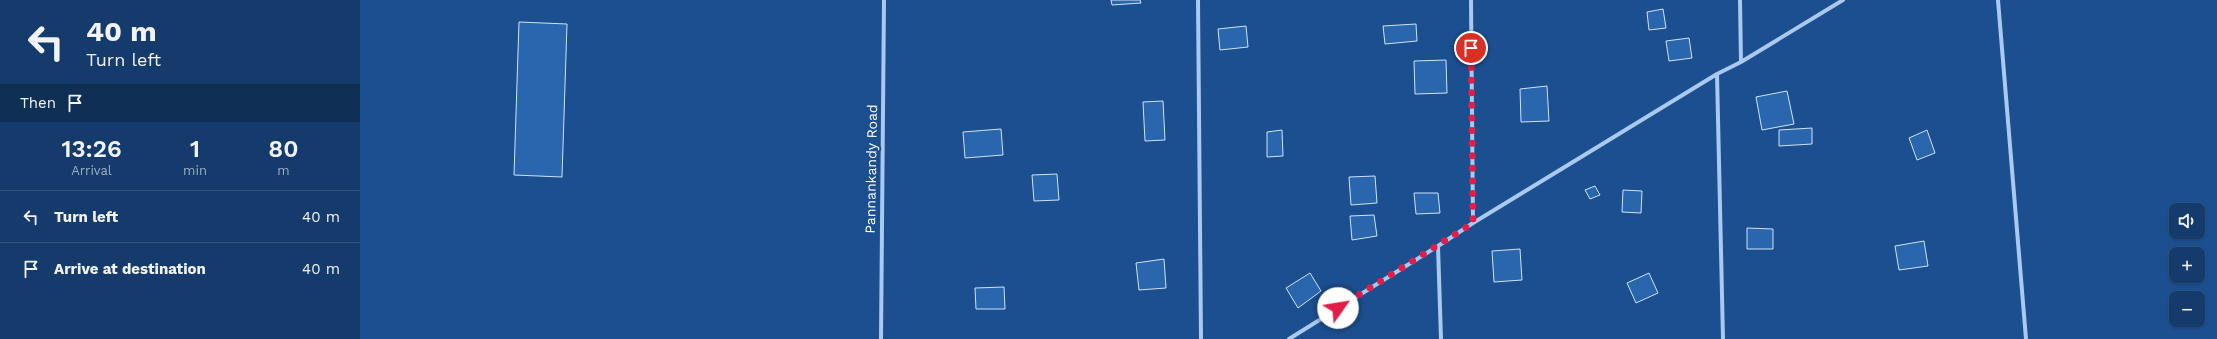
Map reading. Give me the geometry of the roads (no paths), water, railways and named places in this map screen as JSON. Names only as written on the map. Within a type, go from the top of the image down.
[{"type":"street","name":"Pannankandy Road","points":[[881,339],[884,0]]},
{"type":"street","points":[[1198,0],[1201,339]]},
{"type":"street","points":[[1471,0],[1473,223]]},
{"type":"street","points":[[1740,0],[1741,62]]},
{"type":"street","points":[[1289,339],[1473,223],[1717,74],[1741,62],[1843,0]]},
{"type":"street","points":[[1998,0],[2026,339]]},
{"type":"street","points":[[1717,74],[1723,339]]},
{"type":"street","points":[[1438,246],[1441,339]]}]
